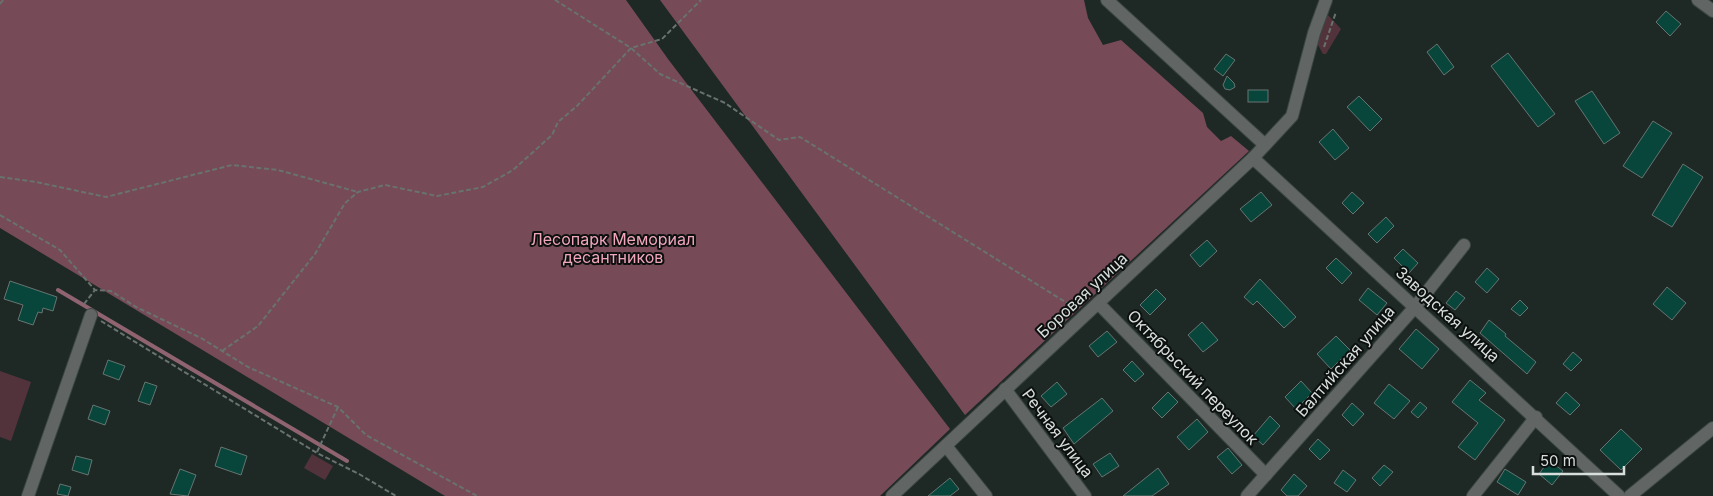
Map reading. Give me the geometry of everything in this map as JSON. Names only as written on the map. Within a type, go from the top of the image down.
[{"type":"street","points":[[1108,0],[1265,145]]},
{"type":"street","name":"Боровая улица","points":[[892,496],[1254,158],[1292,116],[1314,33],[1326,0]]},
{"type":"street","points":[[1698,0],[1713,11]]},
{"type":"street","name":"Заводская улица","points":[[1254,158],[1619,496]]},
{"type":"street","name":"Балтийская улица","points":[[1247,496],[1415,307],[1464,245]]},
{"type":"street","name":"Октябрьский переулок","points":[[1098,303],[1266,475]]},
{"type":"street","points":[[28,496],[91,315]]},
{"type":"street","name":"Речная улица","points":[[1006,389],[1086,496]]},
{"type":"street","points":[[1473,496],[1536,418]]},
{"type":"street","points":[[1630,496],[1713,428]]},
{"type":"street","points":[[946,446],[986,496]]},
{"type":"path","points":[[0,4],[3,0]]},
{"type":"path","points":[[554,0],[587,18],[631,48],[660,74],[725,103],[780,140],[800,138],[1070,303],[1084,316]]},
{"type":"path","points":[[222,351],[258,326],[315,254],[345,203],[358,192],[385,185],[437,196],[483,187],[513,170],[552,135],[558,122],[577,106],[631,48],[662,39],[701,0]]},
{"type":"path","points":[[1324,47],[1334,20]]},
{"type":"path","points":[[0,177],[36,182],[106,197],[232,166],[278,170],[358,192]]},
{"type":"path","points":[[0,215],[60,250],[95,290],[111,291],[136,307],[202,338],[248,367],[338,407],[366,434],[477,496]]},
{"type":"path","points":[[91,315],[317,453],[359,474],[396,496]]},
{"type":"path","points":[[317,453],[338,407]]},
{"type":"shaded area","points":[[1327,14],[1341,29],[1326,54],[1323,54],[1317,43]]},
{"type":"shaded area","points":[[0,371],[31,382],[11,441],[0,437]]},
{"type":"shaded area","points":[[312,454],[333,466],[325,480],[304,468]]},
{"type":"green space","name":"Лесопарк Мемориал десантников","points":[[0,0],[626,0],[668,59],[950,429],[880,496],[445,496],[0,228]]},
{"type":"green space","points":[[660,0],[1084,0],[1088,18],[1103,45],[1121,40],[1203,113],[1207,127],[1221,141],[1231,136],[1249,151],[965,415]]},
{"type":"building","points":[[1666,11],[1681,24],[1670,36],[1656,22]]},
{"type":"building","points":[[1437,44],[1454,67],[1444,75],[1427,52]]},
{"type":"building","points":[[1508,53],[1555,114],[1538,127],[1491,66]]},
{"type":"building","points":[[1226,54],[1235,60],[1223,76],[1214,69]]},
{"type":"building","points":[[1227,76],[1234,83],[1235,87],[1230,90],[1225,89],[1223,85]]},
{"type":"building","points":[[1248,90],[1268,90],[1268,102],[1248,102]]},
{"type":"building","points":[[1592,91],[1620,133],[1604,144],[1575,101]]},
{"type":"building","points":[[1359,96],[1382,119],[1370,131],[1347,107]]},
{"type":"building","points":[[1653,121],[1672,133],[1642,178],[1623,166]]},
{"type":"building","points":[[1333,129],[1349,148],[1335,160],[1319,142]]},
{"type":"building","points":[[1683,164],[1703,177],[1672,227],[1652,215]]},
{"type":"building","points":[[1261,192],[1272,205],[1251,222],[1240,209]]},
{"type":"building","points":[[1352,192],[1364,203],[1353,214],[1342,203]]},
{"type":"building","points":[[1386,217],[1394,226],[1377,243],[1368,234]]},
{"type":"building","points":[[1207,240],[1217,251],[1200,267],[1190,255]]},
{"type":"building","points":[[1403,249],[1418,263],[1409,273],[1394,258]]},
{"type":"building","points":[[1336,258],[1352,273],[1342,284],[1326,268]]},
{"type":"building","points":[[1487,268],[1499,279],[1487,293],[1475,282]]},
{"type":"building","points":[[1260,279],[1296,317],[1284,328],[1257,301],[1253,305],[1244,297]]},
{"type":"building","points":[[10,281],[57,297],[53,311],[43,308],[42,313],[38,312],[33,325],[18,320],[23,305],[4,299]]},
{"type":"building","points":[[1667,287],[1686,303],[1672,320],[1653,304]]},
{"type":"building","points":[[1368,288],[1387,303],[1377,315],[1359,300]]},
{"type":"building","points":[[1156,289],[1166,299],[1150,315],[1140,305]]},
{"type":"building","points":[[1456,291],[1465,298],[1455,310],[1446,303]]},
{"type":"building","points":[[1520,300],[1528,308],[1520,316],[1511,309]]},
{"type":"building","points":[[1489,320],[1536,362],[1527,374],[1480,333]]},
{"type":"building","points":[[1202,322],[1218,340],[1203,352],[1188,335]]},
{"type":"building","points":[[1416,329],[1439,349],[1422,369],[1399,349]]},
{"type":"building","points":[[1107,331],[1117,342],[1098,357],[1089,346]]},
{"type":"building","points":[[1336,336],[1350,350],[1331,369],[1317,354]]},
{"type":"building","points":[[1573,352],[1582,360],[1571,371],[1563,364]]},
{"type":"building","points":[[108,360],[125,366],[119,380],[103,374]]},
{"type":"building","points":[[1132,361],[1144,374],[1135,382],[1123,370]]},
{"type":"building","points":[[1470,380],[1486,393],[1479,400],[1505,420],[1475,460],[1458,447],[1478,423],[1452,402]]},
{"type":"building","points":[[1301,381],[1312,393],[1296,409],[1285,397]]},
{"type":"building","points":[[145,382],[157,386],[150,405],[138,401]]},
{"type":"building","points":[[1057,382],[1067,394],[1051,407],[1041,396]]},
{"type":"building","points":[[1389,384],[1410,401],[1394,419],[1374,403]]},
{"type":"building","points":[[1168,392],[1178,402],[1162,418],[1152,408]]},
{"type":"building","points":[[1566,392],[1580,405],[1570,415],[1556,403]]},
{"type":"building","points":[[1102,398],[1113,411],[1074,444],[1063,428]]},
{"type":"building","points":[[1420,402],[1427,408],[1418,418],[1411,412]]},
{"type":"building","points":[[1352,403],[1364,414],[1353,426],[1342,415]]},
{"type":"building","points":[[93,405],[110,411],[105,425],[88,419]]},
{"type":"building","points":[[1270,416],[1280,426],[1263,445],[1253,436]]},
{"type":"building","points":[[1197,419],[1208,432],[1189,450],[1177,437]]},
{"type":"building","points":[[1621,429],[1642,449],[1621,470],[1600,450]]},
{"type":"building","points":[[1318,439],[1330,450],[1320,460],[1309,449]]},
{"type":"building","points":[[221,447],[247,456],[241,475],[215,466]]},
{"type":"building","points":[[1228,448],[1242,465],[1232,474],[1217,457]]},
{"type":"building","points":[[1110,453],[1119,466],[1102,477],[1093,464]]},
{"type":"building","points":[[76,456],[92,460],[88,475],[72,470]]},
{"type":"building","points":[[1549,460],[1563,471],[1552,485],[1539,474]]},
{"type":"building","points":[[1384,465],[1393,472],[1380,486],[1372,478]]},
{"type":"building","points":[[1158,468],[1169,484],[1152,496],[1123,496]]},
{"type":"building","points":[[180,469],[196,475],[188,496],[170,494]]},
{"type":"building","points":[[1505,469],[1526,482],[1518,495],[1497,482]]},
{"type":"building","points":[[1343,470],[1356,480],[1347,492],[1334,483]]},
{"type":"building","points":[[1294,474],[1307,486],[1298,496],[1287,496],[1281,490]]},
{"type":"building","points":[[950,478],[959,489],[950,496],[928,496]]},
{"type":"building","points":[[60,484],[71,487],[68,496],[57,494]]},
{"type":"waterway","points":[[58,290],[347,461]]}]
